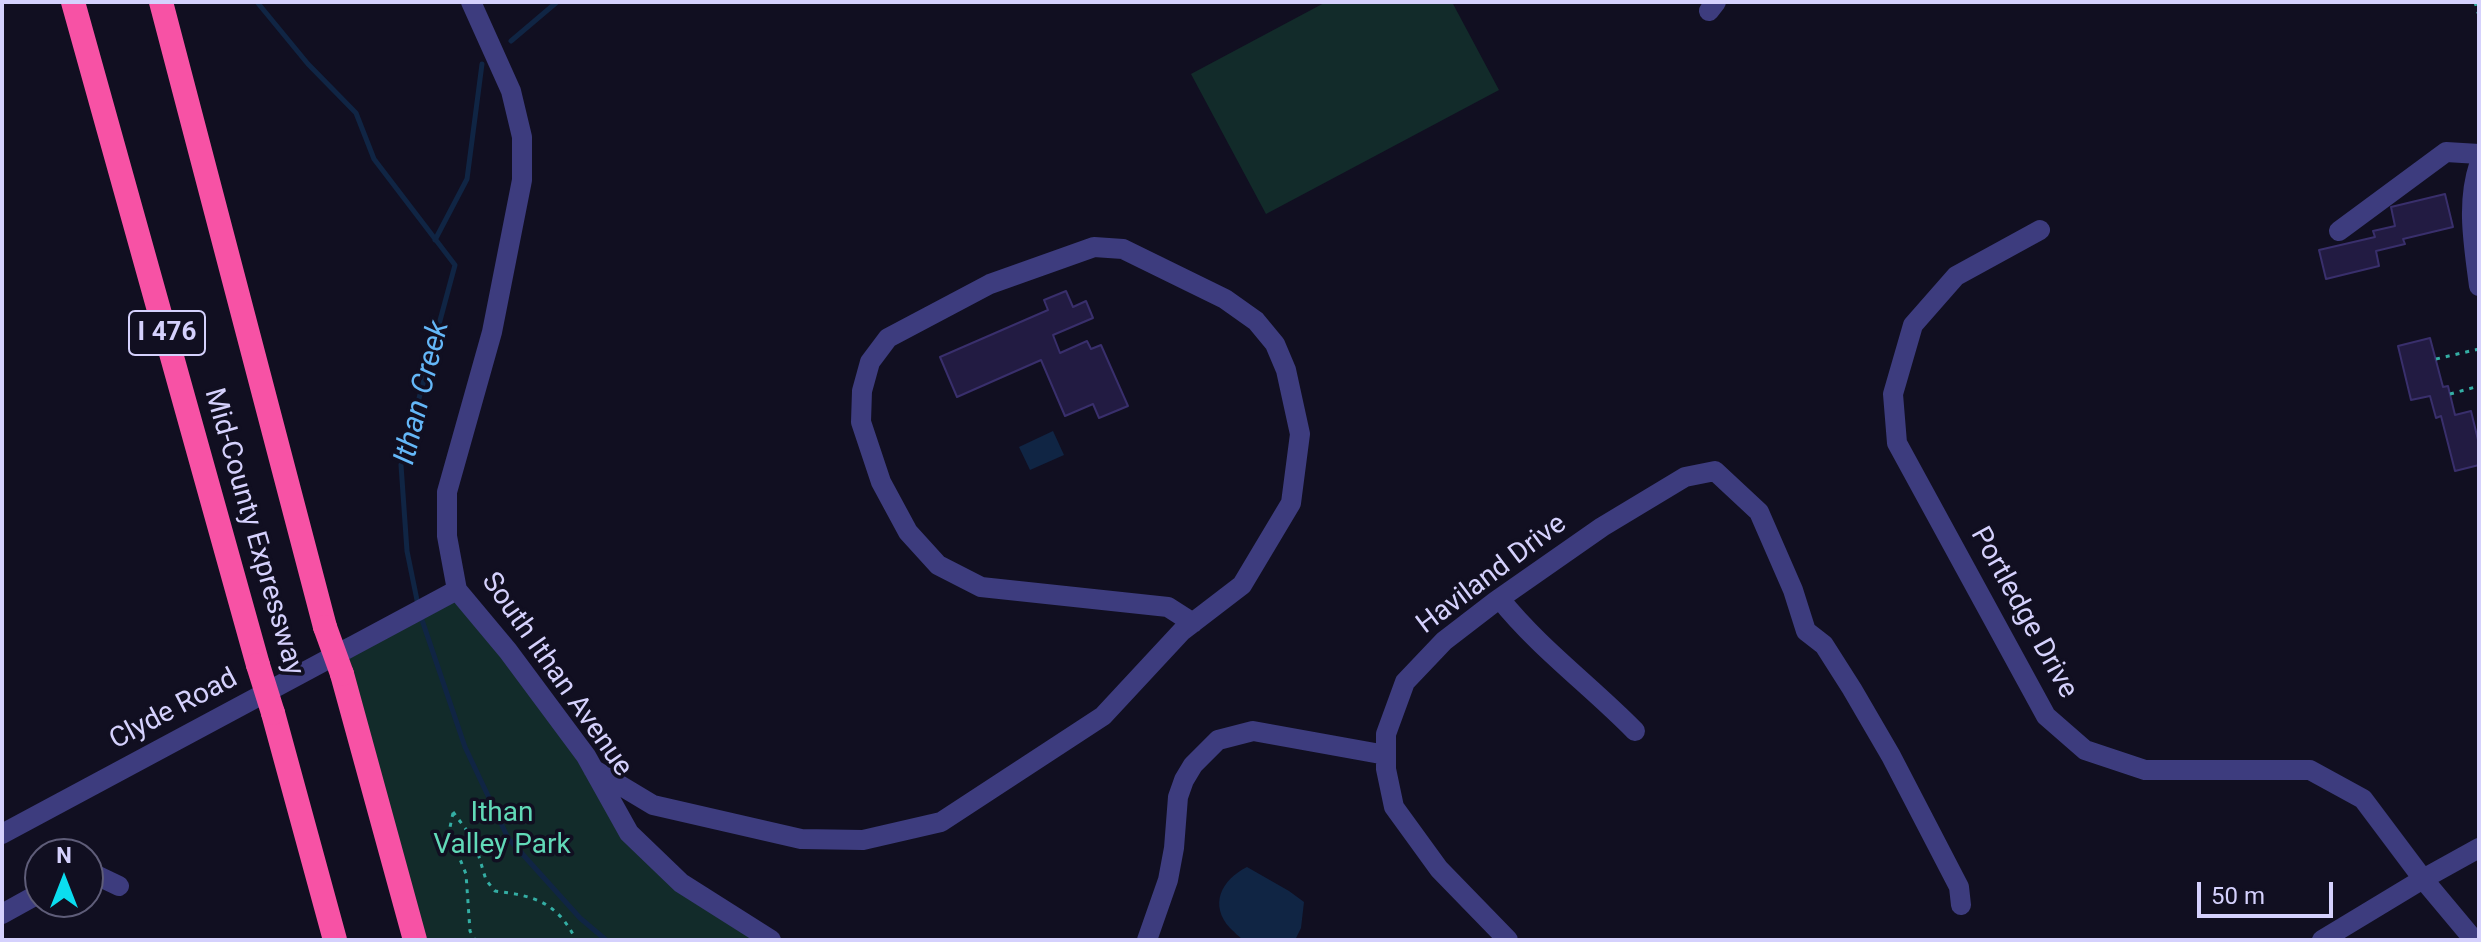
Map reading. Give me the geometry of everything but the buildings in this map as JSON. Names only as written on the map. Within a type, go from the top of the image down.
[{"type":"highway","name":"Mid-County Expressway","points":[[73,2],[335,940]]},
{"type":"highway","name":"Mid-County Expressway","points":[[161,2],[325,627],[342,674],[415,940]]},
{"type":"street","name":"South Ithan Avenue","points":[[471,2],[511,91],[522,137],[522,180],[492,332],[447,492],[447,536],[457,590],[508,651],[593,769],[629,833],[681,883],[771,940]]},
{"type":"street","points":[[2339,231],[2446,152],[2479,154]]},
{"type":"street","points":[[2479,165],[2473,183],[2472,236],[2479,286]]},
{"type":"street","name":"Portledge Drive","points":[[2040,230],[1956,276],[1913,325],[1893,394],[1897,443],[2046,716],[2085,750],[2145,770],[2310,770],[2363,799],[2474,940]]},
{"type":"street","points":[[593,769],[653,805],[801,839],[863,840],[941,822],[1103,716],[1182,631],[1193,623],[1242,585],[1291,503],[1300,434],[1286,370],[1275,344],[1256,321],[1225,299],[1123,249],[1094,247],[990,284],[888,338],[870,362],[862,391],[861,422],[881,482],[908,532],[938,565],[981,587],[1168,607],[1193,623]]},
{"type":"street","name":"Haviland Drive","points":[[1508,940],[1439,869],[1394,807],[1386,769],[1386,734],[1405,682],[1444,641],[1630,508],[1685,477],[1715,471],[1759,512],[1793,590],[1806,631],[1824,645],[1891,756],[1959,887],[1961,905]]},
{"type":"street","name":"Clyde Road","points":[[2,834],[457,590]]},
{"type":"street","points":[[1500,599],[1516,619],[1635,731]]},
{"type":"street","points":[[1147,940],[1168,880],[1178,797],[1184,780],[1193,765],[1218,740],[1253,731],[1386,755]]},
{"type":"street","points":[[2322,940],[2479,848]]},
{"type":"street","points":[[104,879],[119,886]]},
{"type":"street","points":[[2,914],[24,902]]},
{"type":"path","points":[[2475,2],[2479,16]]},
{"type":"path","points":[[2436,359],[2479,349]]},
{"type":"path","points":[[2450,394],[2479,386]]},
{"type":"path","points":[[475,940],[470,931],[466,874],[449,832],[453,812],[474,840],[486,880],[495,891],[531,897],[547,904],[565,919],[576,940]]},
{"type":"green space","points":[[1326,2],[1452,2],[1499,90],[1266,214],[1191,74]]},
{"type":"green space","name":"Ithan Valley Park","points":[[457,590],[629,833],[771,940],[421,940],[330,645]]},
{"type":"water","points":[[1053,431],[1064,455],[1030,470],[1019,447]]},
{"type":"water","points":[[1247,867],[1304,902],[1301,928],[1295,940],[1244,940],[1224,919],[1220,911],[1221,894],[1230,879]]},
{"type":"waterway","name":"Ithan Creek","points":[[257,2],[308,64],[356,113],[374,159],[455,265],[401,465],[407,551],[418,605]]},
{"type":"waterway","points":[[511,41],[557,2]]},
{"type":"waterway","points":[[435,240],[467,179],[482,64]]},
{"type":"waterway","name":"Ithan Creek","points":[[420,614],[465,747],[508,838],[580,918],[606,940]]}]
